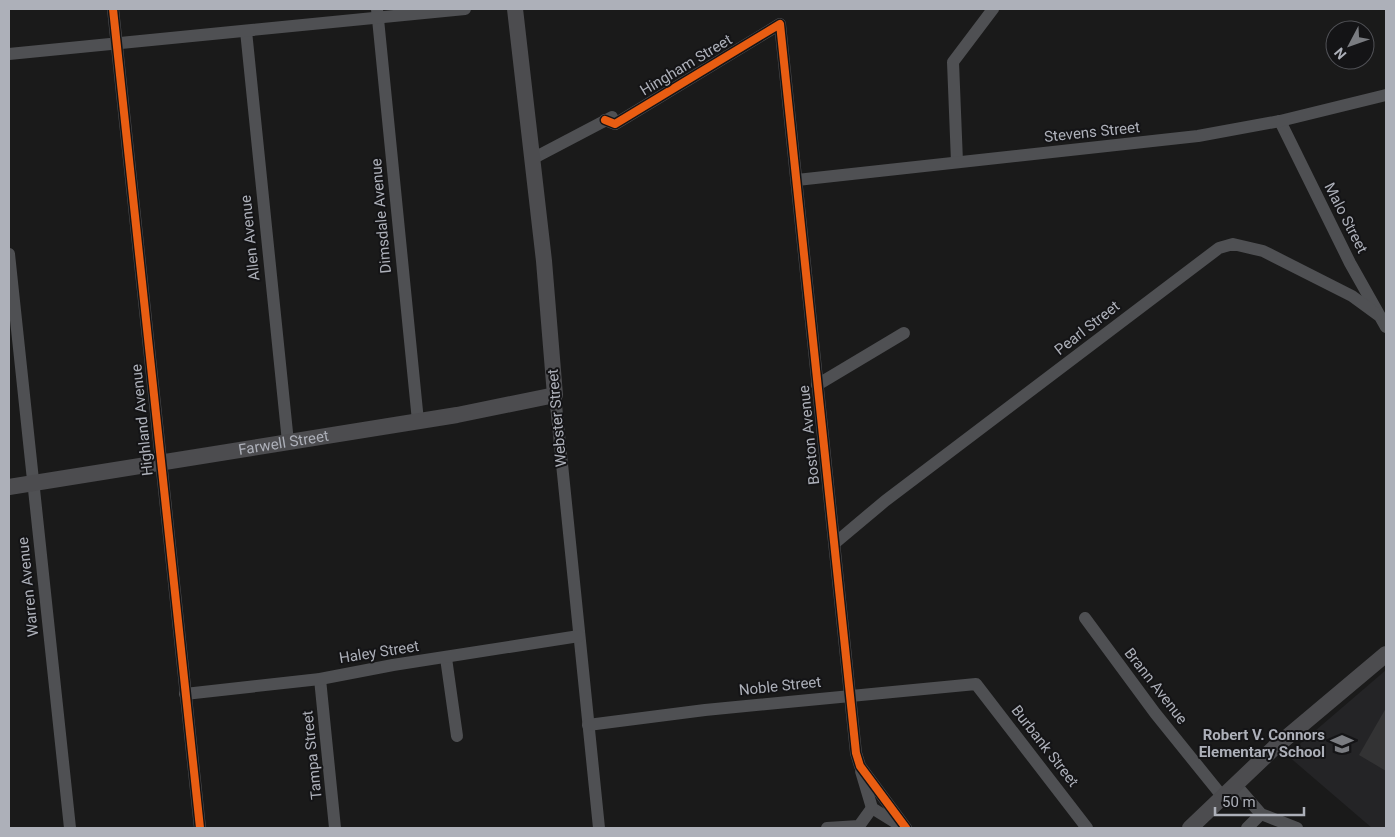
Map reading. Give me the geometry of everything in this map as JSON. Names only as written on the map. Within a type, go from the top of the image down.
[{"type":"main road","name":"Webster Street","points":[[515,9],[555,395]]},
{"type":"main road","name":"Farwell Street","points":[[9,488],[418,421],[555,395]]},
{"type":"main road","points":[[1190,828],[1274,748],[1386,654]]},
{"type":"street","name":"Highland Avenue","points":[[113,9],[200,828]]},
{"type":"street","points":[[9,54],[246,32],[378,14],[465,9]]},
{"type":"street","points":[[956,162],[953,62],[993,9]]},
{"type":"street","name":"Dimsdale Avenue","points":[[378,14],[418,421]]},
{"type":"street","name":"Hingham Street","points":[[605,120],[615,124],[780,24]]},
{"type":"street","name":"Boston Avenue","points":[[780,24],[856,753],[872,808],[905,828]]},
{"type":"street","name":"Allen Avenue","points":[[246,32],[288,442]]},
{"type":"street","name":"Stevens Street","points":[[797,180],[1198,136],[1280,121],[1386,95]]},
{"type":"street","points":[[532,159],[623,110]]},
{"type":"street","name":"Malo Street","points":[[1280,121],[1378,315],[1386,327]]},
{"type":"street","name":"Pearl Street","points":[[834,543],[885,501],[1219,248],[1233,244],[1264,251],[1352,296],[1378,315]]},
{"type":"street","name":"Warren Avenue","points":[[9,254],[70,828]]},
{"type":"street","points":[[817,385],[904,333]]},
{"type":"street","name":"Webster Street","points":[[555,395],[599,828]]},
{"type":"street","name":"Brann Avenue","points":[[1085,618],[1155,713],[1222,796]]},
{"type":"street","name":"Haley Street","points":[[185,694],[320,679],[393,665],[579,636]]},
{"type":"street","points":[[446,658],[457,736]]},
{"type":"street","name":"Tampa Street","points":[[320,679],[335,828]]},
{"type":"street","name":"Noble Street","points":[[588,725],[976,684]]},
{"type":"street","name":"Burbank Street","points":[[976,684],[1087,828]]},
{"type":"street","name":"Boston Avenue","points":[[860,766],[905,828]]},
{"type":"street","points":[[1235,784],[1261,814],[1297,828]]},
{"type":"street","points":[[827,828],[859,826],[872,808]]},
{"type":"street","points":[[1247,828],[1261,814]]},
{"type":"shaded area","name":"Robert V. Connors Elementary School","points":[[1386,670],[1386,828],[1372,828],[1287,755]]},
{"type":"building","points":[[1386,708],[1386,771],[1359,755]]},
{"type":"cycle path","points":[[113,9],[200,828]]},
{"type":"cycle path","points":[[605,120],[615,124],[780,24],[856,753],[860,766],[906,828]]},
{"type":"place","name":"Robert V. Connors Elementary School","points":[[1342,744]]}]
